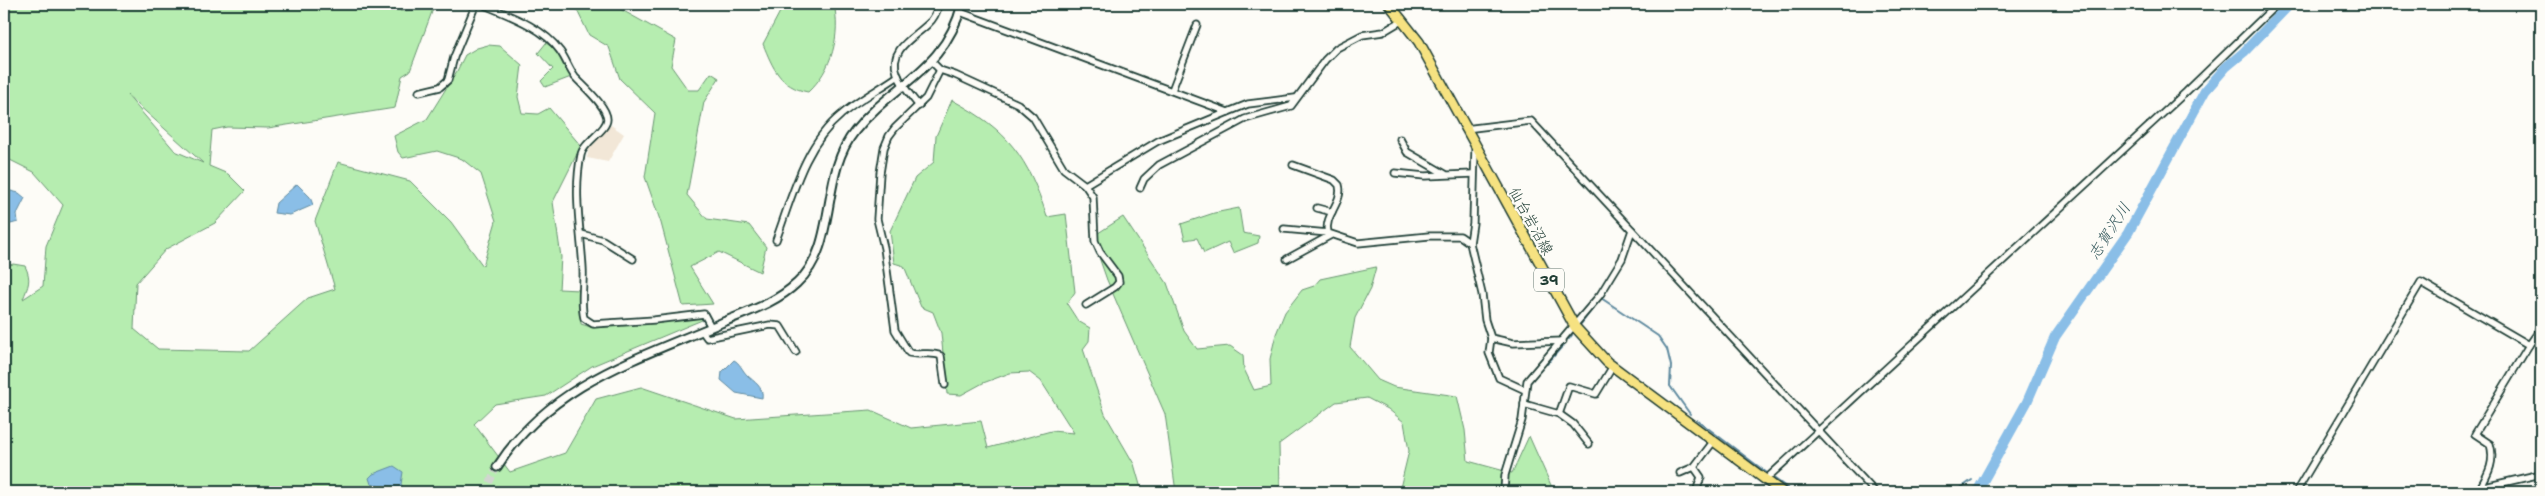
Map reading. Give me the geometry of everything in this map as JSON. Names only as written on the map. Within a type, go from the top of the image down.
[{"type":"main road","name":"仙台岩沼線","points":[[1389,4],[1419,42],[1475,148],[1575,327],[1594,350],[1613,366],[1782,492]]},
{"type":"street","points":[[419,92],[440,87],[448,80],[454,57],[476,4]]},
{"type":"street","points":[[482,4],[514,17],[548,39],[559,50],[575,76],[592,94],[606,116],[605,125],[581,154],[577,203],[583,271],[582,311],[588,322],[593,324],[654,320],[704,314],[710,327]]},
{"type":"street","points":[[919,106],[898,76],[896,62],[898,53],[910,37],[929,24],[935,16],[939,4]]},
{"type":"street","points":[[497,467],[520,434],[560,399],[614,368],[772,301],[796,285],[809,270],[819,249],[835,168],[841,151],[860,124],[932,62],[950,36],[962,4]]},
{"type":"street","points":[[1764,480],[2191,87],[2277,4]]},
{"type":"street","points":[[960,12],[1228,112]]},
{"type":"street","points":[[1140,188],[1144,179],[1158,165],[1245,119],[1291,106],[1295,98],[1325,60],[1337,48],[1362,35],[1383,32],[1403,20]]},
{"type":"street","points":[[1172,90],[1197,25]]},
{"type":"street","points":[[932,62],[940,70],[1018,104],[1033,117],[1064,169],[1085,185],[1093,197],[1095,241],[1100,252],[1118,276],[1119,282],[1116,287],[1086,305]]},
{"type":"street","points":[[940,70],[926,98],[895,128],[884,148],[877,219],[884,248],[895,330],[908,353],[919,356],[935,353],[941,356],[945,385]]},
{"type":"street","points":[[776,240],[806,160],[822,134],[840,115],[898,76]]},
{"type":"street","points":[[1085,185],[1158,141],[1228,112],[1248,104],[1295,98]]},
{"type":"street","points":[[1465,129],[1531,121],[1875,492]]},
{"type":"street","points":[[1400,139],[1407,152],[1445,174]]},
{"type":"street","points":[[1475,148],[1473,223],[1470,243],[1482,294],[1485,320],[1491,338],[1489,353],[1497,375],[1525,390]]},
{"type":"street","points":[[1293,165],[1334,180],[1339,185],[1341,193],[1332,212],[1327,229],[1330,234]]},
{"type":"street","points":[[1395,173],[1425,176],[1473,174]]},
{"type":"street","points":[[1317,208],[1332,212]]},
{"type":"street","points":[[1284,230],[1330,234],[1358,242],[1429,236],[1460,236],[1470,243]]},
{"type":"street","points":[[1504,492],[1505,475],[1516,443],[1525,390],[1530,375],[1575,327],[1612,275],[1622,259],[1632,230]]},
{"type":"street","points":[[580,234],[603,240],[633,259]]},
{"type":"street","points":[[1287,259],[1330,234]]},
{"type":"street","points":[[2296,492],[2421,282],[2528,345]]},
{"type":"street","points":[[702,331],[707,338],[770,324],[780,326],[796,352]]},
{"type":"street","points":[[2480,488],[2492,466],[2492,451],[2490,444],[2475,434],[2528,345],[2541,328]]},
{"type":"street","points":[[1491,338],[1513,343],[1563,341]]},
{"type":"street","points":[[1559,414],[1569,386],[1596,394],[1613,366]]},
{"type":"street","points":[[1524,404],[1559,414],[1574,424],[1588,444]]},
{"type":"street","points":[[1680,473],[1694,467],[1713,442]]},
{"type":"street","points":[[1694,467],[1701,478],[1696,492]]},
{"type":"street","points":[[2463,492],[2541,474]]},
{"type":"shaded area","points":[[611,125],[624,134],[608,162],[587,158],[589,149]]},
{"type":"green space","points":[[4,4],[399,4],[400,11],[433,9],[410,71],[402,76],[395,108],[268,128],[227,127],[212,130],[209,166],[228,174],[245,191],[215,223],[166,249],[136,283],[134,329],[158,349],[249,351],[308,298],[335,289],[315,221],[338,162],[410,181],[451,222],[483,266],[496,221],[481,174],[462,159],[437,151],[403,158],[398,152],[394,136],[427,119],[465,55],[477,48],[488,45],[500,46],[522,65],[518,97],[522,113],[538,114],[549,108],[581,146],[553,202],[561,257],[559,289],[579,290],[581,324],[594,328],[700,318],[702,320],[592,366],[546,396],[495,404],[474,424],[510,472],[565,453],[596,399],[641,387],[736,419],[871,410],[911,428],[981,421],[988,448],[1051,431],[1074,433],[1041,381],[1029,372],[1010,373],[983,383],[961,395],[947,394],[941,333],[933,312],[921,307],[904,266],[894,263],[890,231],[915,178],[934,162],[936,136],[952,100],[988,122],[1013,147],[1032,178],[1047,217],[1066,214],[1075,292],[1067,304],[1078,321],[1090,328],[1089,341],[1083,349],[1105,414],[1134,464],[1142,492],[4,492],[4,267],[13,264],[25,266],[29,279],[23,299],[43,286],[46,246],[63,205],[34,172],[4,157]],"holes":[[[127,95],[203,163],[175,151]]]},
{"type":"green space","points":[[574,4],[611,4],[676,40],[671,66],[688,90],[699,90],[711,73],[719,78],[704,102],[687,195],[707,219],[749,225],[766,247],[760,272],[719,252],[690,267],[713,304],[683,306],[661,223],[645,177],[655,113],[620,79],[609,47],[589,35]]},
{"type":"green space","points":[[791,4],[834,4],[836,28],[833,51],[823,73],[808,92],[791,86],[784,81],[770,61],[763,44],[781,10]]},
{"type":"green space","points":[[546,43],[557,54],[571,77],[545,87],[541,81],[553,69],[538,53]]},
{"type":"green space","points":[[1239,208],[1243,233],[1259,236],[1258,243],[1233,253],[1228,242],[1204,253],[1197,238],[1185,240],[1181,224],[1214,213]]},
{"type":"green space","points":[[1123,217],[1167,283],[1184,331],[1197,349],[1230,346],[1243,355],[1244,369],[1254,390],[1271,386],[1270,359],[1276,334],[1285,312],[1302,290],[1314,286],[1320,279],[1376,267],[1370,289],[1355,318],[1350,347],[1378,380],[1394,387],[1457,396],[1465,430],[1468,461],[1512,473],[1529,436],[1554,492],[1399,492],[1409,451],[1404,422],[1388,409],[1367,398],[1336,402],[1279,444],[1280,492],[1176,492],[1165,414],[1107,280],[1092,237]]},
{"type":"water","points":[[297,184],[310,197],[313,205],[290,215],[274,213],[276,203]]},
{"type":"water","points":[[11,191],[19,193],[25,198],[17,214],[18,222],[11,224],[4,220],[4,193]]},
{"type":"water","points":[[734,360],[760,388],[762,398],[736,393],[721,380],[722,372]]},
{"type":"water","points":[[394,466],[403,472],[401,484],[406,492],[388,492],[384,488],[371,484],[369,478],[373,474]]},
{"type":"waterway","name":"志賀沢川","points":[[1977,492],[2027,402],[2055,337],[2128,233],[2205,91],[2226,67],[2244,52],[2290,4]]},
{"type":"waterway","points":[[1581,324],[1601,298],[1658,336],[1667,349],[1671,366],[1670,386],[1690,414]]},
{"type":"waterway","points":[[1569,339],[1572,335]]},
{"type":"waterway","points":[[1547,364],[1565,343]]},
{"type":"waterway","points":[[1697,420],[1767,473]]},
{"type":"waterway","points":[[1772,477],[1793,492]]},
{"type":"waterway","points":[[1955,492],[1972,480]]},
{"type":"tunnel","points":[[485,492],[497,467]]}]
